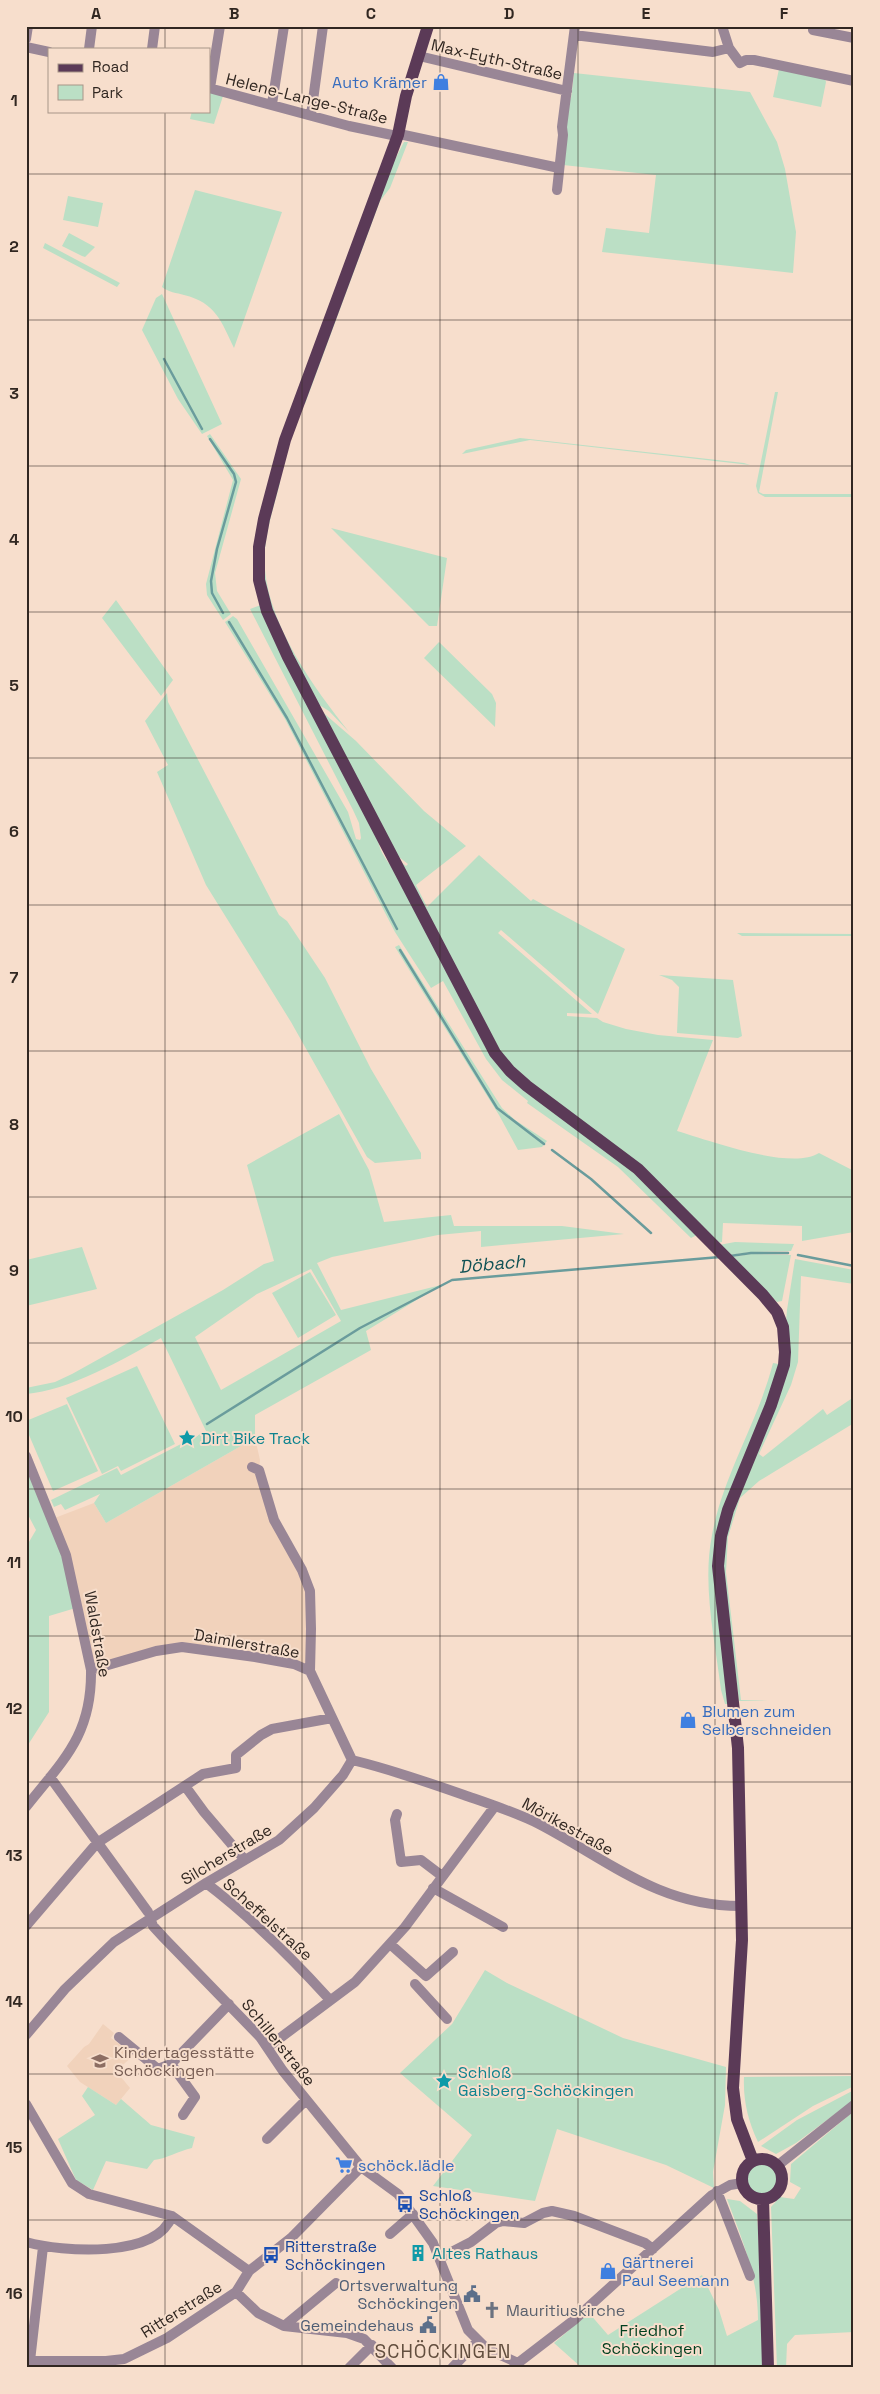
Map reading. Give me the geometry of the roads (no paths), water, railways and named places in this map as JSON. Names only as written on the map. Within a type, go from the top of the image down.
[{"type":"main road","points":[[428,26],[406,96],[398,135],[288,431],[274,477],[259,547],[258,571],[262,597],[288,657],[495,1054],[527,1086],[638,1169],[730,1261],[777,1312],[784,1334],[785,1352],[779,1384],[733,1495],[723,1525],[719,1548],[719,1578],[738,1748],[742,1940],[733,2088],[738,2119],[753,2161]]},
{"type":"main road","points":[[767,2160],[777,2166],[782,2177],[780,2188],[771,2197],[762,2199],[749,2195],[742,2183],[744,2170],[753,2161],[767,2160]]},
{"type":"main road","points":[[762,2199],[768,2368]]},
{"type":"street","points":[[26,39],[28,26]]},
{"type":"street","points":[[89,48],[92,26]]},
{"type":"street","points":[[152,48],[156,26]]},
{"type":"street","points":[[210,82],[220,26]]},
{"type":"street","points":[[272,104],[284,26]]},
{"type":"street","points":[[311,115],[323,26]]},
{"type":"street","points":[[722,26],[729,48],[740,63],[746,60],[754,60],[854,81]]},
{"type":"street","points":[[813,30],[854,38]]},
{"type":"street","points":[[557,190],[562,126],[574,31],[713,52],[729,48]]},
{"type":"street","points":[[26,47],[48,52]]},
{"type":"street","name":"Max-Eyth-Straße","points":[[419,56],[567,91]]},
{"type":"street","name":"Helene-Lange-Straße","points":[[210,88],[349,126],[560,168]]},
{"type":"street","name":"Waldstraße","points":[[26,1456],[66,1555],[91,1670],[90,1699],[85,1724],[77,1741],[26,1807]]},
{"type":"street","points":[[252,1467],[259,1470],[274,1520],[302,1570],[310,1590],[310,1671],[352,1760]]},
{"type":"street","name":"Daimlerstraße","points":[[91,1670],[156,1650],[182,1647],[222,1650],[294,1664],[310,1671]]},
{"type":"street","points":[[26,1926],[97,1844],[202,1774],[236,1768],[236,1755],[261,1735],[272,1729],[332,1718]]},
{"type":"street","name":"Mörikestraße","points":[[352,1760],[381,1767],[495,1806],[539,1825],[611,1867],[654,1889],[696,1903],[740,1906]]},
{"type":"street","name":"Silcherstraße","points":[[26,2035],[86,1967],[114,1942],[149,1915],[279,1840],[314,1808],[343,1775],[352,1760]]},
{"type":"street","name":"Schillerstraße","points":[[50,1777],[149,1915],[153,1926],[268,2047],[274,2059],[361,2167],[398,2194],[414,2214],[433,2243],[440,2258],[458,2310],[468,2330],[478,2341]]},
{"type":"street","points":[[185,1786],[204,1812],[244,1859]]},
{"type":"street","points":[[268,2047],[355,1982],[390,1944],[495,1806]]},
{"type":"street","points":[[397,1814],[395,1820],[401,1862],[421,1860],[442,1876]]},
{"type":"street","name":"Scheffelstraße","points":[[206,1883],[239,1908],[288,1953],[330,2000]]},
{"type":"street","points":[[433,1888],[503,1928]]},
{"type":"street","points":[[390,1944],[426,1976]]},
{"type":"street","points":[[447,2019],[413,1985],[453,1952]]},
{"type":"street","points":[[119,2037],[158,2069],[171,2064],[229,2004]]},
{"type":"street","points":[[171,2064],[195,2097],[182,2115]]},
{"type":"street","points":[[267,2139],[306,2100]]},
{"type":"street","points":[[26,2104],[72,2184],[89,2194],[172,2216],[249,2271]]},
{"type":"street","points":[[777,2166],[854,2105]]},
{"type":"street","name":"Ritterstraße","points":[[28,2361],[106,2361],[124,2363],[167,2338],[236,2292],[249,2271],[291,2238],[361,2167]]},
{"type":"street","points":[[452,2368],[478,2341],[486,2349],[517,2365],[574,2320],[718,2191],[730,2185],[742,2183]]},
{"type":"street","points":[[718,2191],[750,2276]]},
{"type":"street","points":[[440,2258],[471,2242],[496,2223],[502,2221],[524,2223],[543,2213],[552,2211],[574,2216],[645,2243],[653,2249]]},
{"type":"street","points":[[390,2234],[414,2214]]},
{"type":"street","points":[[26,2242],[43,2246],[90,2249],[138,2244],[169,2225],[172,2216]]},
{"type":"street","points":[[28,2361],[43,2246]]},
{"type":"street","points":[[284,2326],[336,2283]]},
{"type":"street","points":[[236,2292],[258,2313],[284,2326],[348,2333],[364,2339],[372,2345],[392,2368]]},
{"type":"street","points":[[349,2368],[372,2345]]},
{"type":"waterway","points":[[164,359],[202,429]]},
{"type":"waterway","points":[[210,439],[234,474],[236,482],[217,549],[211,581],[212,593],[223,613]]},
{"type":"waterway","points":[[229,622],[287,718],[397,929]]},
{"type":"waterway","points":[[400,950],[497,1108],[544,1144]]},
{"type":"waterway","points":[[552,1150],[591,1179],[651,1233]]},
{"type":"waterway","name":"Döbach","points":[[730,1256],[751,1253],[788,1253]]},
{"type":"waterway","name":"Döbach","points":[[798,1255],[854,1266]]},
{"type":"waterway","name":"Döbach","points":[[207,1424],[360,1328],[452,1280],[720,1257]]},
{"type":"place","name":"Auto Krämer","points":[[441,82]]},
{"type":"place","name":"Dirt Bike Track","points":[[187,1438]]},
{"type":"place","name":"Blumen zum Selberschneiden","points":[[688,1720]]},
{"type":"place","name":"Kindertagesstätte Schöckingen","points":[[100,2061]]},
{"type":"place","name":"Schloß Gaisberg-Schöckingen","points":[[444,2081]]},
{"type":"place","name":"schöck.lädle","points":[[344,2165]]},
{"type":"place","name":"Schloß Schöckingen","points":[[405,2204]]},
{"type":"place","name":"Altes Rathaus","points":[[418,2253]]},
{"type":"place","name":"Ritterstraße Schöckingen","points":[[271,2255]]},
{"type":"place","name":"Gärtnerei Paul Seemann","points":[[608,2271]]},
{"type":"place","name":"Ortsverwaltung Schöckingen","points":[[472,2294]]},
{"type":"place","name":"Mauritiuskirche","points":[[492,2310]]},
{"type":"place","name":"Gemeindehaus","points":[[428,2325]]},
{"type":"district","name":"SCHÖCKINGEN","points":[[443,2351]]},
{"type":"park label","name":"Friedhof Schöckingen","points":[[652,2339]]}]
